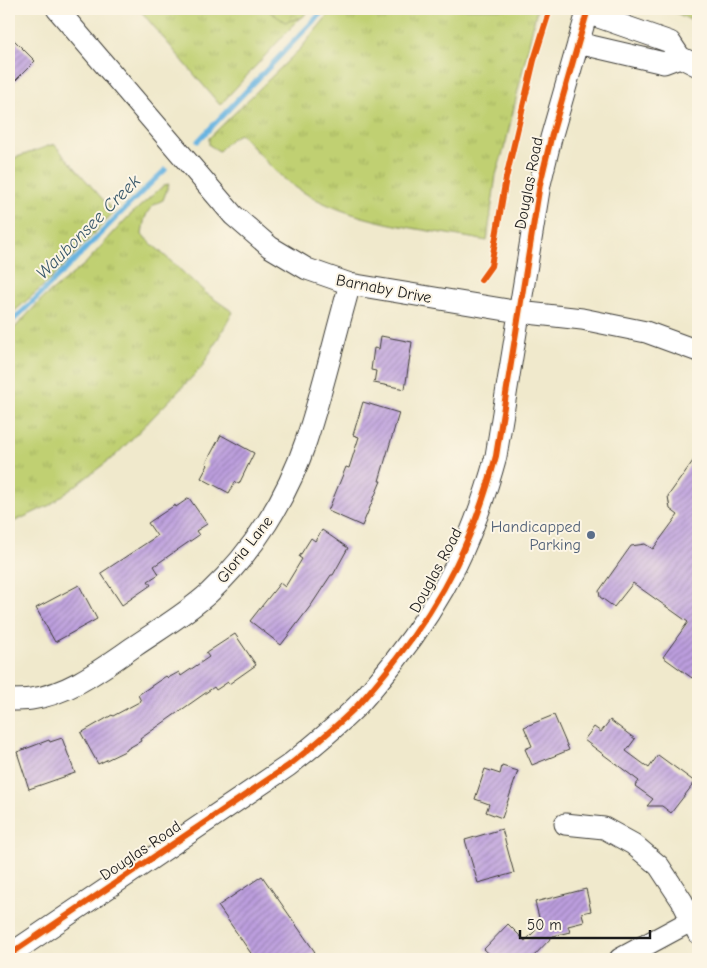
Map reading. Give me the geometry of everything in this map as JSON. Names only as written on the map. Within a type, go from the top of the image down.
[{"type":"street","name":"Barnaby Drive","points":[[57,9],[233,215],[270,247],[306,269],[350,284],[519,312],[582,319],[646,332],[698,352]]},
{"type":"street","name":"Douglas Road","points":[[9,955],[288,766],[330,731],[376,685],[418,631],[436,602],[471,533],[487,489],[496,456],[540,184],[587,11]]},
{"type":"street","points":[[587,11],[670,42],[689,62]]},
{"type":"street","points":[[578,42],[664,63],[689,62]]},
{"type":"street","name":"Gloria Lane","points":[[9,700],[32,699],[56,693],[91,676],[196,604],[233,568],[270,519],[286,489],[306,442],[350,284]]},
{"type":"street","points":[[565,824],[604,828],[633,844],[659,866],[696,923],[620,959]]},
{"type":"green space","points":[[139,9],[308,9],[220,105]]},
{"type":"green space","points":[[266,9],[309,9],[303,17],[285,22]]},
{"type":"green space","points":[[333,9],[537,9],[506,142],[496,175],[487,241],[388,223],[340,210],[317,200],[295,187],[280,175],[240,134],[232,138],[219,151],[209,145],[209,138],[301,48]]},
{"type":"green space","points":[[669,9],[698,9],[698,24]]},
{"type":"green space","points":[[54,144],[114,212],[52,278],[9,316],[9,160]]},
{"type":"green space","points":[[169,184],[163,200],[149,210],[142,235],[207,294],[233,312],[202,367],[116,455],[50,505],[9,524],[9,334],[43,298],[85,264],[127,218],[164,185]]},
{"type":"building","points":[[9,35],[35,61],[9,87]]},
{"type":"building","points":[[381,336],[412,342],[405,389],[374,383],[376,371],[371,370],[374,348],[379,349]]},
{"type":"building","points":[[363,402],[399,413],[379,481],[381,481],[362,526],[328,511],[346,467],[349,468],[359,437],[353,435]]},
{"type":"building","points":[[221,435],[254,453],[239,484],[235,482],[229,493],[201,478],[208,465],[206,463]]},
{"type":"building","points":[[698,454],[698,670],[692,678],[663,657],[688,622],[633,583],[614,607],[600,597],[599,591],[631,546],[645,544],[653,549],[678,515],[670,509],[668,496]]},
{"type":"building","points":[[189,498],[207,524],[196,531],[199,535],[154,566],[159,574],[148,581],[151,585],[122,605],[101,573],[157,536],[148,523]]},
{"type":"building","points":[[322,530],[348,548],[333,575],[331,575],[281,645],[250,621],[280,583],[285,587],[302,559],[299,557],[311,538],[315,541]]},
{"type":"building","points":[[79,585],[97,619],[55,642],[36,608]]},
{"type":"building","points":[[235,634],[256,665],[229,684],[228,682],[216,690],[214,687],[140,739],[141,741],[98,764],[81,733],[141,701],[138,695],[166,676],[168,678],[179,672],[181,676],[209,657],[206,653]]},
{"type":"building","points":[[554,715],[569,750],[532,765],[525,749],[532,746],[524,727]]},
{"type":"building","points":[[610,720],[635,739],[626,751],[649,768],[658,755],[695,782],[671,813],[662,806],[647,806],[653,799],[635,786],[639,781],[584,740],[594,727],[601,732]]},
{"type":"building","points":[[62,738],[75,773],[29,789],[17,752],[49,740],[50,742]]},
{"type":"building","points":[[502,766],[518,771],[502,818],[486,812],[489,804],[475,799],[485,769],[500,774]]},
{"type":"building","points":[[502,829],[514,873],[478,883],[465,840]]},
{"type":"building","points":[[262,876],[315,952],[304,959],[255,959],[218,906]]},
{"type":"building","points":[[586,889],[591,911],[582,913],[584,922],[568,926],[570,932],[553,936],[531,959],[495,959],[484,949],[508,924],[525,941],[541,925],[535,902]]},
{"type":"waterway","name":"Waubonsee Creek","points":[[198,141],[325,9]]},
{"type":"waterway","name":"Waubonsee Creek","points":[[9,324],[165,170]]},
{"type":"cycle path","points":[[481,280],[491,266],[506,178],[534,60],[550,9]]},
{"type":"cycle path","points":[[9,955],[306,752],[362,701],[394,662],[429,613],[456,565],[468,539],[496,456],[540,184],[551,138],[588,9]]},
{"type":"place","name":"Handicapped Parking","points":[[591,535]]}]
